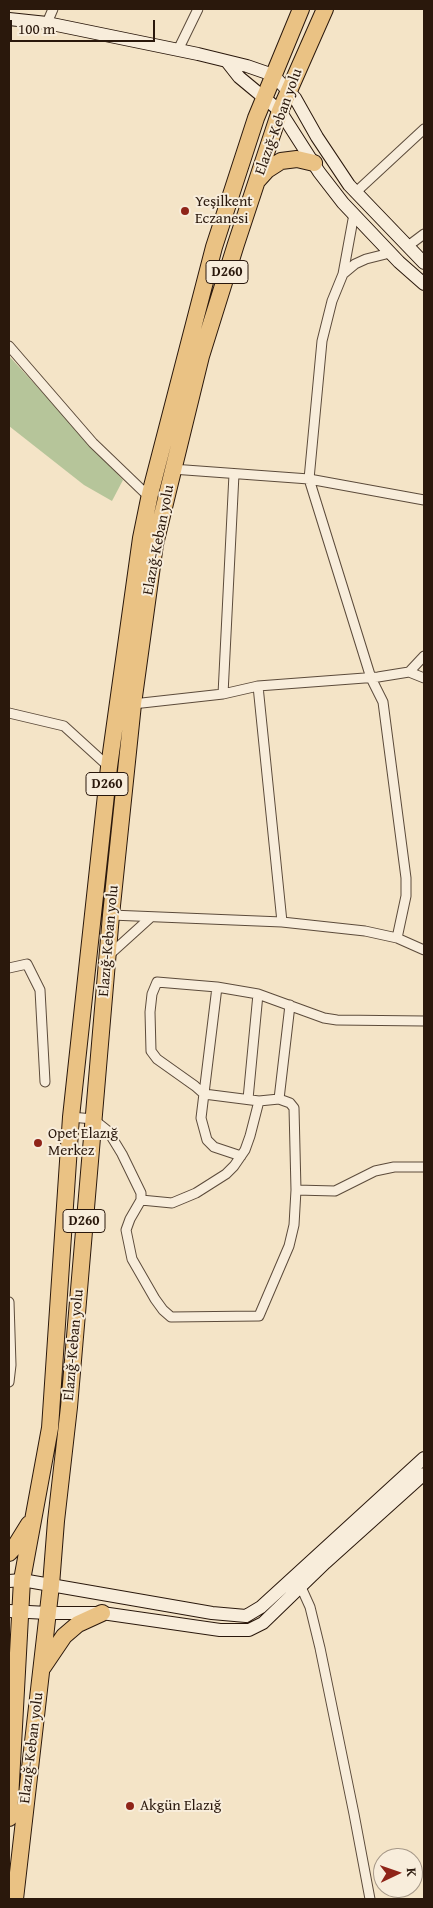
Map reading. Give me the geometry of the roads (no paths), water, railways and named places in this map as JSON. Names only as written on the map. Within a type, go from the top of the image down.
[{"type":"highway","name":"Elazığ-Keban yolu","points":[[9,1818],[16,1581],[35,1513],[50,1428],[72,1117],[109,767],[141,538],[150,494],[214,247],[263,97],[301,9]]},
{"type":"highway","name":"Elazığ-Keban yolu","points":[[15,1899],[48,1613],[69,1407],[111,916],[133,704],[155,544],[201,356],[280,111],[325,9]]},
{"type":"highway","points":[[257,181],[267,170],[281,161],[297,159],[314,163]]},
{"type":"highway","points":[[9,1553],[35,1513]]},
{"type":"highway","points":[[41,1669],[64,1636],[78,1624],[102,1612]]},
{"type":"main road","points":[[9,19],[47,23],[178,50],[247,66],[273,75],[295,98],[339,171],[356,192],[424,263]]},
{"type":"main road","points":[[228,63],[239,77],[280,111],[314,163],[354,214],[390,253],[424,284]]},
{"type":"main road","points":[[16,1581],[51,1585],[212,1613],[246,1616],[261,1607],[424,1458]]},
{"type":"main road","points":[[15,1611],[48,1613],[102,1612],[220,1630],[249,1630],[263,1623],[424,1474]]},
{"type":"street","points":[[47,23],[54,9]]},
{"type":"street","points":[[178,50],[198,9]]},
{"type":"street","points":[[356,192],[424,129]]},
{"type":"street","points":[[354,214],[343,274],[332,301],[322,341],[309,479],[370,678],[383,702],[404,855],[406,896],[397,938]]},
{"type":"street","points":[[408,246],[424,234]]},
{"type":"street","points":[[343,274],[355,264],[366,259],[390,253]]},
{"type":"street","points":[[9,346],[93,443],[144,492],[150,494]]},
{"type":"street","points":[[172,469],[309,479],[424,500]]},
{"type":"street","points":[[222,694],[234,474]]},
{"type":"street","points":[[410,672],[424,656]]},
{"type":"street","points":[[133,704],[222,694],[258,686],[370,678],[410,672],[424,678]]},
{"type":"street","points":[[258,686],[282,922]]},
{"type":"street","points":[[9,712],[64,726],[109,767]]},
{"type":"street","points":[[111,916],[282,922],[365,930],[397,938],[424,950]]},
{"type":"street","points":[[108,956],[150,918]]},
{"type":"street","points":[[9,968],[27,964],[40,990],[45,1082]]},
{"type":"street","points":[[72,1117],[93,1119],[108,1131],[116,1142],[138,1187],[141,1200],[126,1230],[128,1243],[132,1259],[163,1310],[171,1317],[260,1316],[289,1246],[294,1225],[296,1190],[294,1108],[290,1103],[279,1099],[259,1101],[204,1094],[157,1059],[151,1051],[150,1012],[152,994],[157,982],[216,987],[258,994],[324,1018],[337,1020],[424,1021]]},
{"type":"street","points":[[216,987],[202,1118],[207,1140],[214,1147],[241,1156]]},
{"type":"street","points":[[248,1099],[258,994]]},
{"type":"street","points":[[279,1099],[290,1005]]},
{"type":"street","points":[[141,1200],[165,1203],[187,1198],[226,1174],[241,1156],[250,1136],[259,1101]]},
{"type":"street","points":[[296,1190],[335,1191],[374,1171],[394,1167],[424,1167]]},
{"type":"street","points":[[9,1302],[11,1365],[9,1382]]},
{"type":"street","points":[[301,1587],[310,1607],[320,1648],[370,1899]]},
{"type":"place","name":"Yeşilkent Eczanesi","points":[[185,211]]},
{"type":"place","name":"Opet Elazığ Merkez","points":[[38,1143]]},
{"type":"place","name":"Akgün Elazığ","points":[[130,1806]]}]
